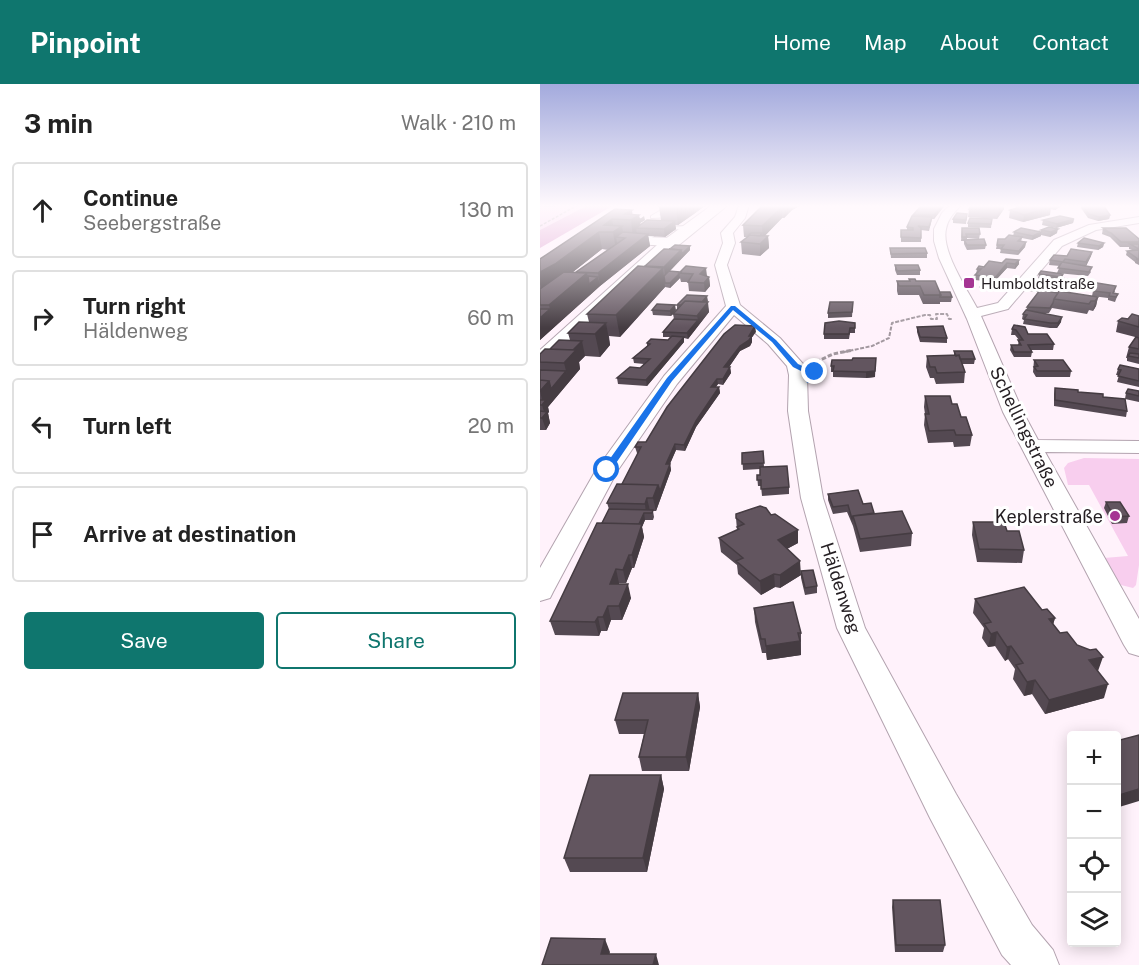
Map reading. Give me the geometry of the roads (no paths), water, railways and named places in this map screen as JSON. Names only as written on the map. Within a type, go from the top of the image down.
[{"type":"main road","points":[[540,362],[667,246]]},
{"type":"street","points":[[540,592],[607,470],[670,380],[733,307],[721,265],[728,246]]},
{"type":"street","name":"Schellingstraße","points":[[941,246],[974,317],[1013,412],[1031,446],[1077,518],[1139,645]]},
{"type":"street","points":[[974,317],[1004,306],[1017,288],[1055,246]]},
{"type":"street","name":"Häldenweg","points":[[733,307],[774,341],[795,365],[798,375],[798,411],[812,498],[851,628],[943,806],[1025,957]]},
{"type":"street","points":[[1031,446],[1139,447]]},
{"type":"place","name":"Humboldtstraße","points":[[969,283]]},
{"type":"place","name":"Keplerstraße","points":[[1115,516]]}]
